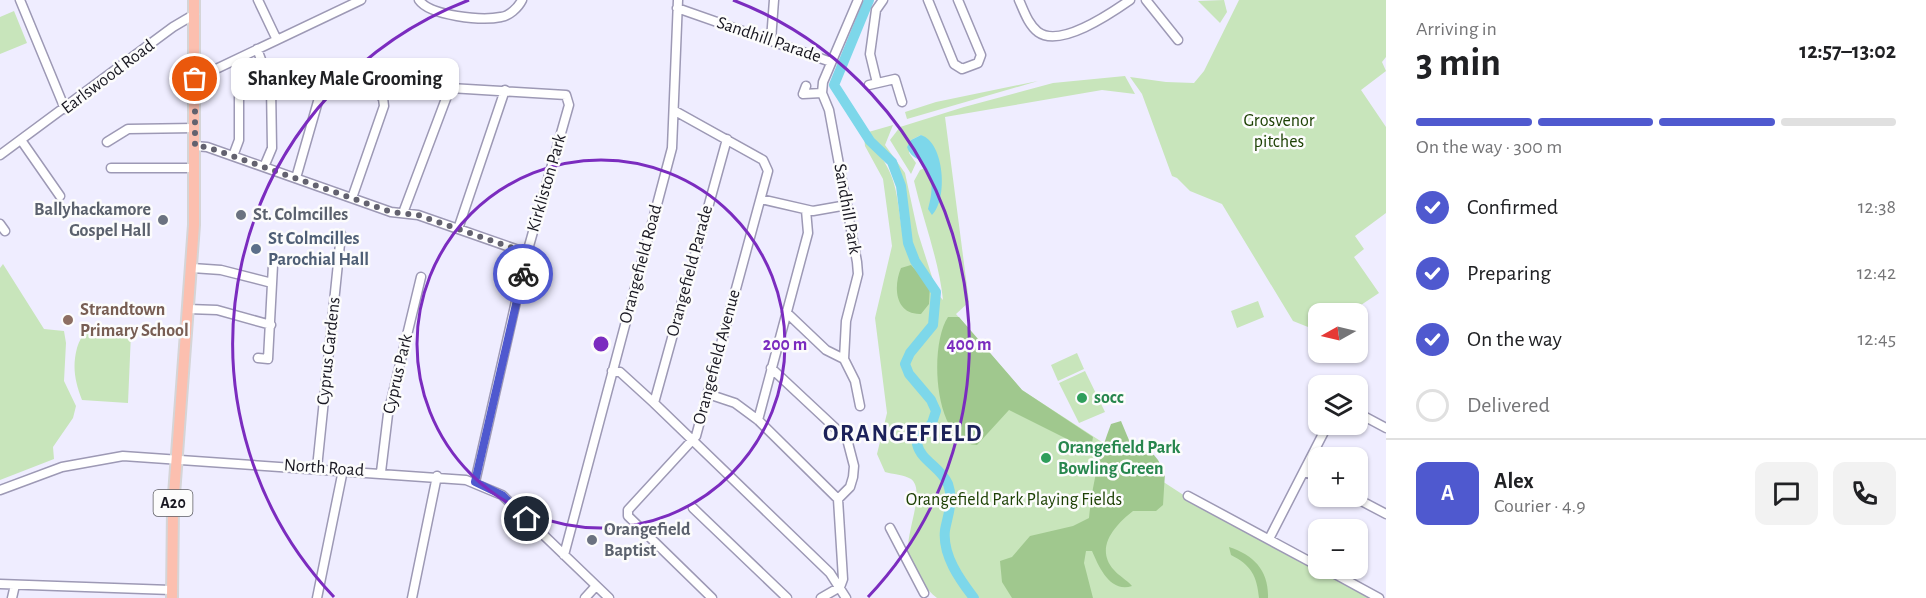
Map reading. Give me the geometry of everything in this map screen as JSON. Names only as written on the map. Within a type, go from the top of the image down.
[{"type":"main road","name":"A20","points":[[172,594],[176,458],[192,268],[195,168],[194,0]]},
{"type":"street","points":[[21,0],[65,109]]},
{"type":"street","points":[[258,0],[277,40]]},
{"type":"street","points":[[334,0],[339,10]]},
{"type":"street","points":[[195,79],[361,0]]},
{"type":"street","points":[[419,0],[428,10],[442,14],[502,17],[518,7],[522,0]]},
{"type":"street","points":[[771,40],[774,0]]},
{"type":"street","name":"Sandhill Parade","points":[[678,4],[831,62],[858,0]]},
{"type":"street","points":[[883,0],[876,10],[870,54],[873,84],[895,79],[902,102]]},
{"type":"street","points":[[928,0],[954,64],[962,69],[978,63],[981,54],[958,0]]},
{"type":"street","points":[[1019,0],[1033,27],[1046,36],[1056,38],[1089,24],[1130,0]]},
{"type":"street","points":[[1146,0],[1178,40]]},
{"type":"street","name":"Orangefield Road","points":[[564,555],[668,168],[675,111],[678,4]]},
{"type":"street","name":"Earlswood Road","points":[[0,155],[173,27],[195,14]]},
{"type":"street","points":[[257,48],[270,78],[272,148],[264,167]]},
{"type":"street","points":[[806,86],[803,94],[822,93],[823,82],[831,62]]},
{"type":"street","points":[[270,78],[318,68],[377,93],[384,102],[352,198]]},
{"type":"street","points":[[296,178],[327,70]]},
{"type":"street","points":[[403,213],[450,88],[506,90],[458,229]]},
{"type":"street","name":"Kirkliston Park","points":[[475,482],[527,253],[569,105],[566,95],[506,90]]},
{"type":"street","name":"Sandhill Park","points":[[822,93],[829,110],[858,274],[846,321],[844,358],[855,381],[860,406]]},
{"type":"street","points":[[233,156],[238,140],[239,97]]},
{"type":"street","name":"Orangefield Avenue","points":[[675,111],[763,160],[768,171],[708,394],[693,441],[830,573],[846,598]]},
{"type":"street","points":[[107,142],[131,129],[195,128]]},
{"type":"street","name":"Orangefield Parade","points":[[654,403],[727,139]]},
{"type":"street","points":[[21,140],[60,196]]},
{"type":"street","points":[[195,146],[207,147],[352,198],[403,213],[418,215],[527,253]]},
{"type":"street","points":[[111,168],[195,168]]},
{"type":"street","points":[[761,199],[806,210],[847,204]]},
{"type":"street","points":[[758,420],[808,233],[806,210]]},
{"type":"street","name":"Cyprus Gardens","points":[[316,468],[342,234]]},
{"type":"street","points":[[258,358],[268,359],[273,265]]},
{"type":"street","points":[[192,268],[221,270],[272,283]]},
{"type":"street","name":"Cyprus Park","points":[[381,472],[388,414],[421,277]]},
{"type":"street","points":[[188,309],[217,310],[271,325]]},
{"type":"street","points":[[786,312],[826,350],[844,358]]},
{"type":"street","points":[[771,368],[847,439],[854,466],[853,477],[850,487],[838,499]]},
{"type":"street","points":[[612,370],[620,372],[693,441],[628,510],[628,516],[712,598]]},
{"type":"street","points":[[708,394],[735,403],[758,420],[838,499],[843,579],[840,587],[821,598]]},
{"type":"street","points":[[1368,418],[1386,428]]},
{"type":"street","points":[[1269,539],[1322,435]]},
{"type":"street","name":"North Road","points":[[0,490],[41,473],[97,459],[132,456],[437,476],[475,482],[493,490],[510,503],[609,598]]},
{"type":"street","points":[[317,598],[343,470]]},
{"type":"street","points":[[1304,471],[1308,473]]},
{"type":"street","points":[[412,598],[437,476]]},
{"type":"street","points":[[1188,496],[1308,560]]},
{"type":"street","points":[[1368,504],[1386,514]]},
{"type":"street","points":[[693,508],[787,598]]},
{"type":"street","points":[[890,528],[923,594]]},
{"type":"street","points":[[1344,579],[1379,598]]},
{"type":"street","points":[[0,584],[172,594]]},
{"type":"street","points":[[12,598],[15,585]]},
{"type":"street","points":[[585,598],[596,586]]},
{"type":"green space","points":[[1224,0],[1227,12],[1220,23],[1198,1]]},
{"type":"green space","name":"Grosvenor pitches","points":[[1239,0],[1386,0],[1386,57],[1382,62],[1386,71],[1361,90],[1386,127],[1386,213],[1355,236],[1364,249],[1354,257],[1379,293],[1364,303],[1308,303],[1308,327],[1293,321],[1222,204],[1190,191],[1172,176],[1142,94],[1130,77],[1194,83],[1204,71]]},
{"type":"green space","points":[[14,11],[27,43],[0,54],[0,17]]},
{"type":"green space","name":"Orangefield Park Playing Fields","points":[[1125,76],[1135,94],[1102,90],[945,117],[969,302],[956,314],[1022,390],[1185,496],[1308,562],[1308,579],[1339,579],[1374,598],[937,598],[924,585],[909,556],[908,548],[916,504],[915,485],[911,479],[885,472],[877,454],[887,413],[875,318],[892,246],[883,179],[865,146],[864,136],[877,152],[892,179],[907,251],[913,265],[943,300],[934,255],[914,181],[920,170],[925,168],[933,187],[932,215],[939,171],[936,152],[921,135],[911,140],[909,153],[916,163],[911,174],[890,140],[900,127],[1053,83]]},
{"type":"green space","points":[[1038,81],[907,119],[905,112],[936,102]]},
{"type":"green space","points":[[893,125],[885,145],[905,173],[918,233],[933,280],[915,252],[908,226],[904,186],[899,171],[885,150],[865,133]]},
{"type":"green space","points":[[3,264],[44,329],[64,331],[66,343],[64,381],[76,406],[73,418],[53,447],[54,459],[0,480],[0,268]]},
{"type":"green space","points":[[911,265],[930,286],[929,304],[921,314],[906,310],[898,299],[898,275],[901,268]]},
{"type":"green space","points":[[1258,301],[1264,317],[1237,328],[1231,311]]},
{"type":"green space","points":[[948,317],[959,317],[1022,390],[1093,437],[1092,443],[1086,445],[1075,443],[1009,410],[977,445],[962,440],[951,428],[943,411],[939,391],[938,349],[942,330]]},
{"type":"green space","points":[[84,326],[125,329],[131,333],[128,403],[82,400],[76,381],[75,362]]},
{"type":"green space","points":[[1077,353],[1084,369],[1058,381],[1051,365]]},
{"type":"green space","name":"socc","points":[[1085,371],[1105,412],[1079,423],[1059,383]]},
{"type":"green space","points":[[1121,421],[1131,445],[1154,455],[1165,473],[1163,505],[1156,511],[1133,511],[1114,530],[1106,545],[1108,562],[1132,586],[1117,586],[1106,577],[1092,551],[1086,551],[1084,563],[1093,598],[1012,598],[1002,582],[1000,561],[1012,557],[1030,536],[1073,526],[1089,518],[1097,471],[1107,436],[1111,424]]},
{"type":"green space","points":[[1229,547],[1238,550],[1258,565],[1266,580],[1268,598],[1259,598],[1255,577],[1244,563],[1231,555]]},
{"type":"water","points":[[921,135],[929,140],[935,149],[942,172],[940,197],[932,215],[928,209],[932,189],[928,171],[907,147],[911,140]]},
{"type":"waterway","points":[[869,0],[834,85],[870,141],[892,162],[901,186],[908,243],[915,261],[936,292],[933,325],[910,353],[905,364],[909,374],[931,400],[936,411],[932,423],[919,438],[917,444],[919,450],[941,473],[948,484],[950,502],[945,530],[946,549],[958,575],[974,598]]},
{"type":"way so far","points":[[195,79],[195,146],[207,147],[391,212],[418,215],[527,253],[523,274]]},
{"type":"place","name":"Shankey Male Grooming","points":[[195,79]]},
{"type":"place","name":"St. Colmcilles","points":[[241,215]]},
{"type":"place","name":"Ballyhackamore Gospel Hall","points":[[163,220]]},
{"type":"place","name":"St Colmcilles Parochial Hall","points":[[256,249]]},
{"type":"place","name":"Strandtown Primary School","points":[[68,320]]},
{"type":"place","name":"socc","points":[[1082,398]]},
{"type":"place","name":"Orangefield Park Bowling Green","points":[[1046,458]]},
{"type":"place","name":"Orangefield Baptist","points":[[592,540]]},
{"type":"district","name":"ORANGEFIELD","points":[[903,434]]},
{"type":"route","points":[[523,274],[475,482],[502,495],[527,519]]}]
